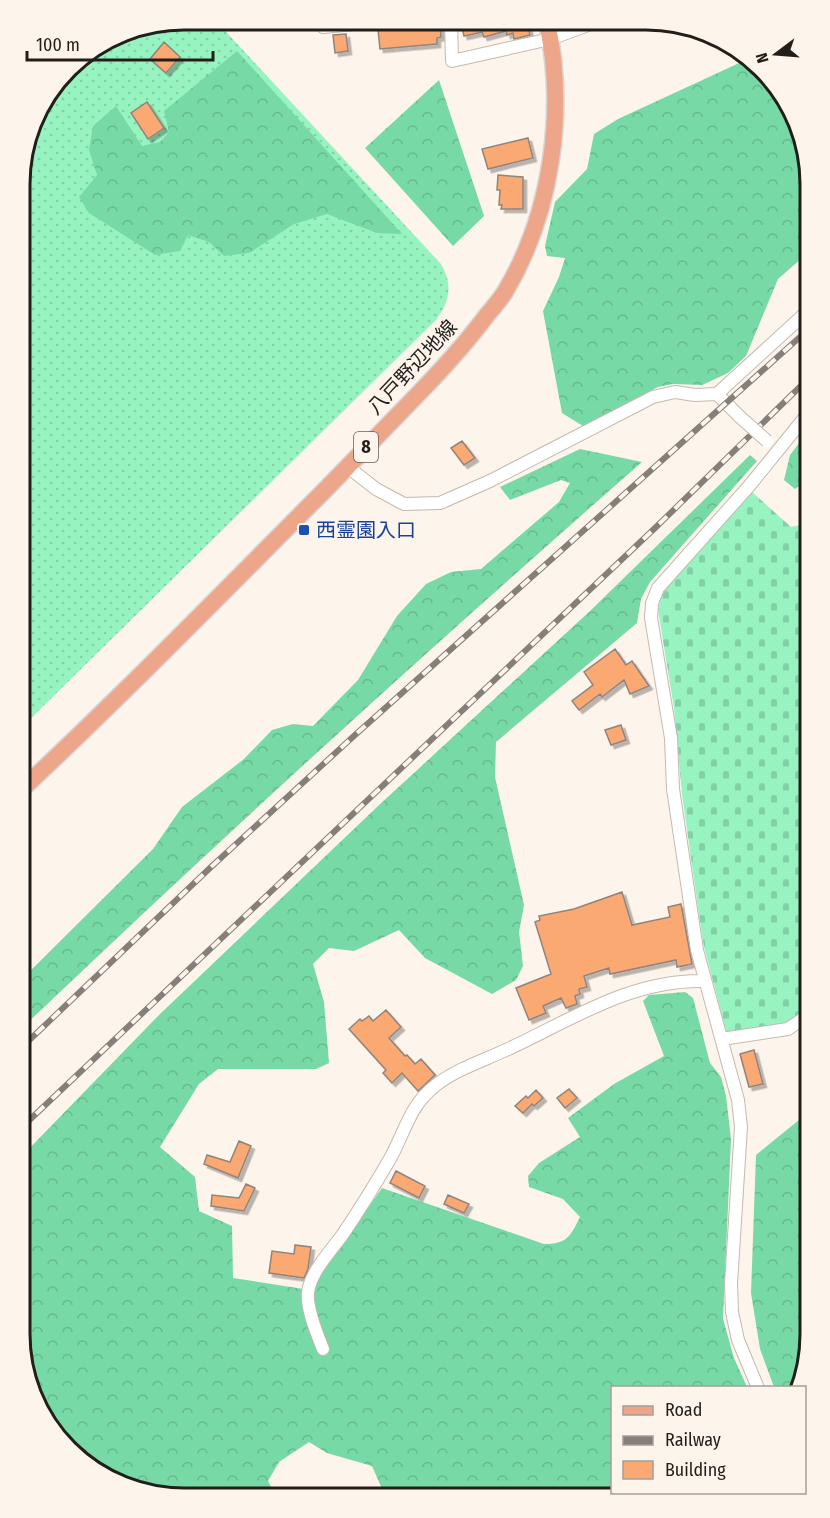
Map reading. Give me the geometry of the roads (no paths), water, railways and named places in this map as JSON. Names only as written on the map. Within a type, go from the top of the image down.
[{"type":"main road","name":"八戸野辺地線","points":[[30,782],[85,731],[348,467],[460,350],[505,292],[532,234],[548,176],[555,124],[554,78],[548,30]]},
{"type":"street","points":[[451,30],[452,61],[550,39],[574,30]]},
{"type":"street","points":[[348,467],[376,489],[404,504],[440,503],[501,476],[653,396],[675,392],[694,395],[717,394],[800,318]]},
{"type":"street","points":[[717,394],[778,451]]},
{"type":"street","points":[[757,1386],[738,1340],[732,1312],[731,1284],[741,1127],[738,1100],[697,950],[675,800],[671,738],[651,618],[652,603],[658,588],[800,424]]},
{"type":"street","points":[[323,1349],[313,1320],[308,1293],[315,1274],[361,1208],[391,1156],[417,1103],[452,1074],[612,998],[659,984],[683,980],[705,981]]},
{"type":"street","points":[[722,1039],[788,1029],[800,1021]]},
{"type":"railway","points":[[30,1039],[211,867],[355,735],[800,337]]},
{"type":"railway","points":[[30,1120],[654,529],[800,387]]},
{"type":"place","name":"西霊園入口","points":[[304,530]]}]
